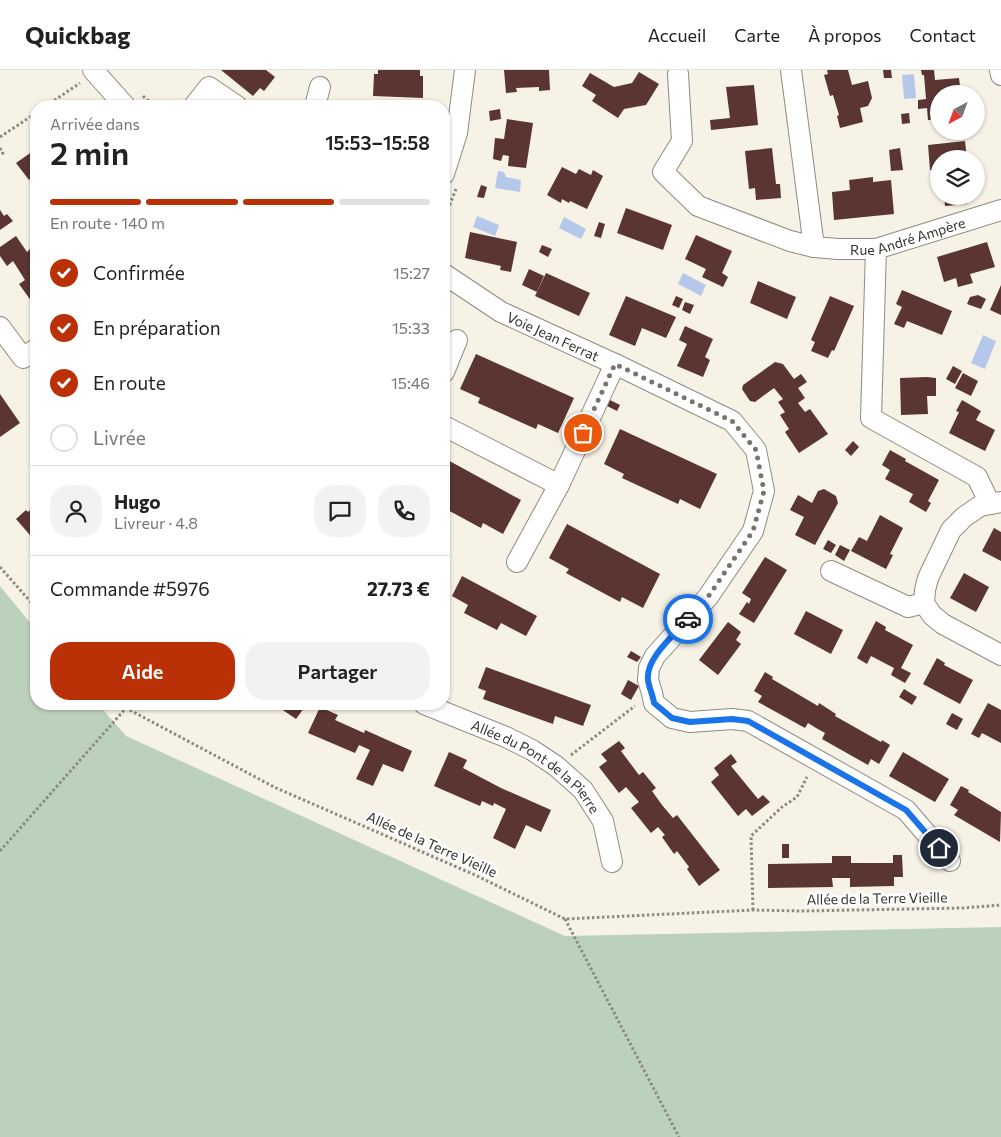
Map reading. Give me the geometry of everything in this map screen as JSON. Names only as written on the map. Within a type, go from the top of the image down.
[{"type":"street","points":[[450,156],[458,133],[465,70]]},
{"type":"street","points":[[791,70],[814,247]]},
{"type":"street","points":[[1000,70],[1001,76]]},
{"type":"street","points":[[99,71],[120,100]]},
{"type":"street","name":"Rue André Ampère","points":[[678,74],[682,141],[663,172],[698,206],[790,241],[814,247],[838,249],[876,249],[1001,210]]},
{"type":"street","points":[[199,100],[209,87],[228,100]]},
{"type":"street","points":[[876,249],[871,418],[977,477],[996,503],[980,506],[964,517],[951,530],[928,578],[924,603],[932,615],[943,624],[1001,655]]},
{"type":"street","name":"Voie Jean Ferrat","points":[[450,278],[501,312],[615,364],[732,421],[756,450],[764,491],[753,531],[708,597],[655,656],[648,668],[648,680],[654,703],[672,718],[690,722],[732,719],[748,721],[906,810],[950,861]]},
{"type":"street","points":[[0,327],[22,358],[30,353]]},
{"type":"street","points":[[450,357],[457,340]]},
{"type":"street","points":[[517,562],[559,485],[615,364]]},
{"type":"street","points":[[450,429],[559,485]]},
{"type":"street","points":[[831,571],[908,607],[924,603]]},
{"type":"street","name":"Allée du Pont de la Pierre","points":[[439,710],[506,737],[532,750],[556,766],[583,790],[603,821],[612,862]]},
{"type":"path","points":[[55,100],[99,71]]},
{"type":"path","points":[[0,138],[30,117]]},
{"type":"path","points":[[0,148],[3,153],[0,155]]},
{"type":"path","points":[[0,567],[30,601]]},
{"type":"path","points":[[556,766],[652,693]]},
{"type":"path","points":[[0,851],[123,710]]},
{"type":"path","name":"Allée de la Terre Vieille","points":[[134,710],[276,788],[473,874],[565,919],[753,910],[954,908],[1001,905]]},
{"type":"path","points":[[753,910],[751,836],[782,807],[797,797],[808,776],[822,762]]},
{"type":"path","points":[[565,919],[679,1137]]},
{"type":"green space","points":[[0,586],[30,623],[30,710],[103,710],[126,736],[565,936],[1001,927],[1001,1137],[0,1137]]},
{"type":"water","points":[[914,74],[916,98],[904,99],[902,75]]},
{"type":"water","points":[[498,171],[504,172],[506,177],[521,180],[520,192],[495,188]]},
{"type":"water","points":[[477,216],[499,225],[495,236],[473,227]]},
{"type":"water","points":[[564,217],[586,229],[581,239],[559,228]]},
{"type":"water","points":[[683,273],[706,285],[701,296],[678,284]]},
{"type":"water","points":[[983,335],[996,341],[985,369],[971,363]]},
{"type":"building","points":[[221,70],[266,70],[275,77],[264,91],[260,88],[253,96]]},
{"type":"building","points":[[378,70],[420,70],[420,76],[423,76],[423,98],[373,96],[374,74],[378,74]]},
{"type":"building","points":[[504,70],[549,70],[550,90],[539,91],[539,87],[516,88],[517,92],[506,93]]},
{"type":"building","points":[[827,70],[848,70],[852,85],[868,81],[872,98],[868,106],[860,108],[863,122],[840,128],[837,116],[839,115],[833,95],[830,96],[824,75],[828,74]]},
{"type":"building","points":[[883,70],[891,70],[892,78],[884,78]]},
{"type":"building","points":[[921,70],[934,70],[935,80],[959,78],[960,85],[930,85],[930,120],[928,120],[927,108],[918,109],[918,100],[926,99],[924,75],[922,75]]},
{"type":"building","points":[[639,72],[659,84],[646,105],[624,109],[618,118],[592,101],[596,95],[582,86],[590,73],[614,87],[632,83]]},
{"type":"building","points":[[754,85],[758,125],[711,130],[710,120],[730,118],[726,87]]},
{"type":"building","points":[[500,109],[501,119],[490,121],[489,111]]},
{"type":"building","points":[[909,113],[910,123],[902,124],[901,114]]},
{"type":"building","points":[[507,119],[533,123],[526,168],[508,166],[509,156],[503,155],[501,161],[493,159],[495,138],[504,139]]},
{"type":"building","points":[[965,141],[966,150],[930,150],[930,170],[928,145]]},
{"type":"building","points":[[772,148],[776,184],[780,184],[781,198],[756,200],[755,188],[749,189],[745,151]]},
{"type":"building","points":[[900,148],[903,170],[891,171],[889,150]]},
{"type":"building","points":[[30,153],[30,179],[29,180],[16,163]]},
{"type":"building","points":[[562,167],[576,174],[579,169],[591,175],[593,170],[603,176],[587,209],[562,199],[561,203],[547,195]]},
{"type":"building","points":[[873,177],[873,182],[891,180],[894,214],[834,220],[832,192],[850,190],[849,180]]},
{"type":"building","points":[[481,185],[487,187],[484,198],[477,197]]},
{"type":"building","points":[[626,208],[672,225],[663,250],[617,233]]},
{"type":"building","points":[[0,210],[4,216],[7,214],[13,221],[0,230]]},
{"type":"building","points":[[599,222],[605,224],[601,238],[594,236]]},
{"type":"building","points":[[470,232],[517,242],[511,272],[500,270],[501,266],[465,258]]},
{"type":"building","points":[[696,235],[732,251],[722,273],[728,277],[723,287],[702,277],[706,269],[685,259]]},
{"type":"building","points":[[16,236],[27,252],[30,249],[30,299],[19,284],[25,280],[13,261],[7,266],[0,256],[0,247]]},
{"type":"building","points":[[987,242],[995,267],[970,274],[973,283],[958,287],[956,278],[944,282],[937,257]]},
{"type":"building","points":[[542,245],[552,249],[548,257],[539,252]]},
{"type":"building","points":[[529,269],[544,276],[537,292],[522,285]]},
{"type":"building","points":[[546,273],[590,293],[579,316],[535,296]]},
{"type":"building","points":[[758,281],[796,297],[787,319],[750,303]]},
{"type":"building","points":[[1001,285],[1001,315],[990,310]]},
{"type":"building","points":[[902,290],[952,311],[942,335],[907,321],[904,328],[894,324],[902,307],[896,304]]},
{"type":"building","points":[[978,295],[986,299],[981,309],[967,304],[970,297]]},
{"type":"building","points":[[626,296],[676,317],[666,338],[642,328],[635,346],[609,335]]},
{"type":"building","points":[[676,296],[683,299],[679,308],[672,305]]},
{"type":"building","points":[[830,296],[854,306],[834,351],[832,350],[828,358],[811,351],[815,342],[811,340]]},
{"type":"building","points":[[685,302],[694,305],[690,314],[682,310]]},
{"type":"building","points":[[685,326],[713,339],[705,357],[710,360],[703,377],[677,366],[687,344],[679,340]]},
{"type":"building","points":[[476,354],[574,398],[558,433],[538,424],[536,429],[478,403],[480,398],[460,389]]},
{"type":"building","points":[[775,362],[783,364],[794,379],[801,374],[807,382],[798,388],[805,398],[798,403],[805,412],[810,409],[828,434],[799,453],[785,432],[789,429],[780,415],[785,412],[778,402],[783,399],[774,388],[755,402],[750,401],[742,389],[743,385]]},
{"type":"building","points":[[953,366],[962,371],[955,384],[946,379]]},
{"type":"building","points":[[963,373],[978,381],[971,396],[955,388]]},
{"type":"building","points":[[900,378],[936,378],[936,396],[927,396],[928,414],[901,415]]},
{"type":"building","points":[[0,394],[20,423],[0,437]]},
{"type":"building","points":[[610,400],[620,405],[617,411],[607,406]]},
{"type":"building","points":[[962,400],[981,411],[976,420],[995,430],[985,451],[949,433],[959,412],[956,411]]},
{"type":"building","points":[[620,429],[717,474],[700,509],[680,499],[678,504],[622,478],[624,474],[604,464]]},
{"type":"building","points":[[853,441],[859,447],[851,456],[845,450]]},
{"type":"building","points":[[890,450],[906,459],[905,461],[939,480],[928,501],[931,503],[926,512],[909,502],[913,494],[885,479],[890,470],[882,465]]},
{"type":"building","points":[[450,461],[521,500],[503,534],[483,523],[481,528],[450,511]]},
{"type":"building","points":[[824,489],[836,496],[838,503],[815,545],[795,535],[804,517],[790,510],[798,495],[812,503],[818,491]]},
{"type":"building","points":[[26,510],[28,512],[30,510],[30,535],[16,519]]},
{"type":"building","points":[[880,515],[903,528],[890,554],[893,555],[886,569],[851,551],[859,537],[867,541]]},
{"type":"building","points":[[567,524],[660,574],[643,608],[622,597],[620,602],[566,573],[569,569],[549,558]]},
{"type":"building","points":[[994,528],[1001,532],[1001,561],[982,551]]},
{"type":"building","points":[[828,540],[836,545],[831,553],[823,549]]},
{"type":"building","points":[[840,545],[850,550],[844,561],[835,555]]},
{"type":"building","points":[[765,557],[787,570],[754,623],[739,614],[747,602],[749,604],[751,599],[742,593]]},
{"type":"building","points":[[964,573],[989,587],[976,612],[950,598]]},
{"type":"building","points":[[462,576],[537,616],[526,636],[501,623],[497,630],[464,613],[468,605],[452,596]]},
{"type":"building","points":[[806,611],[843,630],[831,654],[794,634]]},
{"type":"building","points":[[876,621],[886,627],[885,630],[913,645],[901,668],[911,673],[905,683],[891,675],[894,668],[871,656],[867,664],[857,658]]},
{"type":"building","points":[[728,622],[741,632],[736,640],[741,644],[718,675],[699,660]]},
{"type":"building","points":[[631,651],[641,657],[637,662],[627,657]]},
{"type":"building","points":[[937,658],[945,663],[944,665],[973,680],[960,704],[923,684]]},
{"type":"building","points":[[486,667],[591,705],[583,726],[555,716],[553,724],[483,699],[486,691],[478,688]]},
{"type":"building","points":[[765,672],[773,677],[772,679],[818,706],[819,703],[836,714],[835,716],[881,742],[882,740],[890,745],[879,764],[871,759],[868,765],[822,739],[825,733],[808,723],[805,728],[758,702],[762,696],[754,691]]},
{"type":"building","points":[[628,680],[639,686],[631,700],[621,694]]},
{"type":"building","points":[[904,689],[917,697],[912,705],[899,697]]},
{"type":"building","points":[[988,703],[1001,710],[1001,743],[982,733],[979,738],[971,734]]},
{"type":"building","points":[[283,710],[303,710],[296,719]]},
{"type":"building","points":[[319,710],[327,710],[338,715],[335,720],[364,733],[365,730],[412,751],[403,772],[383,764],[373,786],[356,779],[370,750],[359,745],[355,753],[308,733]]},
{"type":"building","points":[[952,713],[963,719],[957,730],[946,724]]},
{"type":"building","points":[[619,741],[625,748],[621,751],[639,775],[643,772],[656,788],[652,791],[662,805],[673,818],[677,815],[720,870],[699,886],[687,869],[689,867],[677,851],[674,854],[662,837],[665,835],[658,827],[651,833],[631,808],[639,802],[626,787],[619,793],[599,767],[607,761],[601,754]]},
{"type":"building","points":[[449,752],[467,760],[463,768],[501,788],[551,810],[541,832],[526,825],[515,849],[493,838],[506,809],[494,803],[493,806],[482,801],[480,806],[434,786]]},
{"type":"building","points":[[903,752],[949,779],[935,802],[889,776]]},
{"type":"building","points":[[731,754],[737,762],[731,766],[758,799],[763,795],[770,802],[752,816],[746,809],[738,816],[711,782],[719,775],[714,768]]},
{"type":"building","points":[[961,786],[1001,812],[1000,842],[954,815],[958,810],[950,805]]},
{"type":"building","points":[[782,844],[789,844],[789,858],[782,858]]},
{"type":"building","points":[[893,855],[902,855],[903,877],[894,877],[894,886],[850,887],[850,878],[832,878],[833,887],[768,888],[768,864],[832,863],[832,856],[851,856],[851,863],[893,863]]},
{"type":"way so far","points":[[583,433],[615,364],[732,421],[756,450],[764,491],[753,531],[708,597],[688,619]]},
{"type":"route","points":[[688,619],[655,656],[648,668],[648,680],[654,703],[672,718],[690,722],[732,719],[748,721],[906,810],[939,848]]}]
